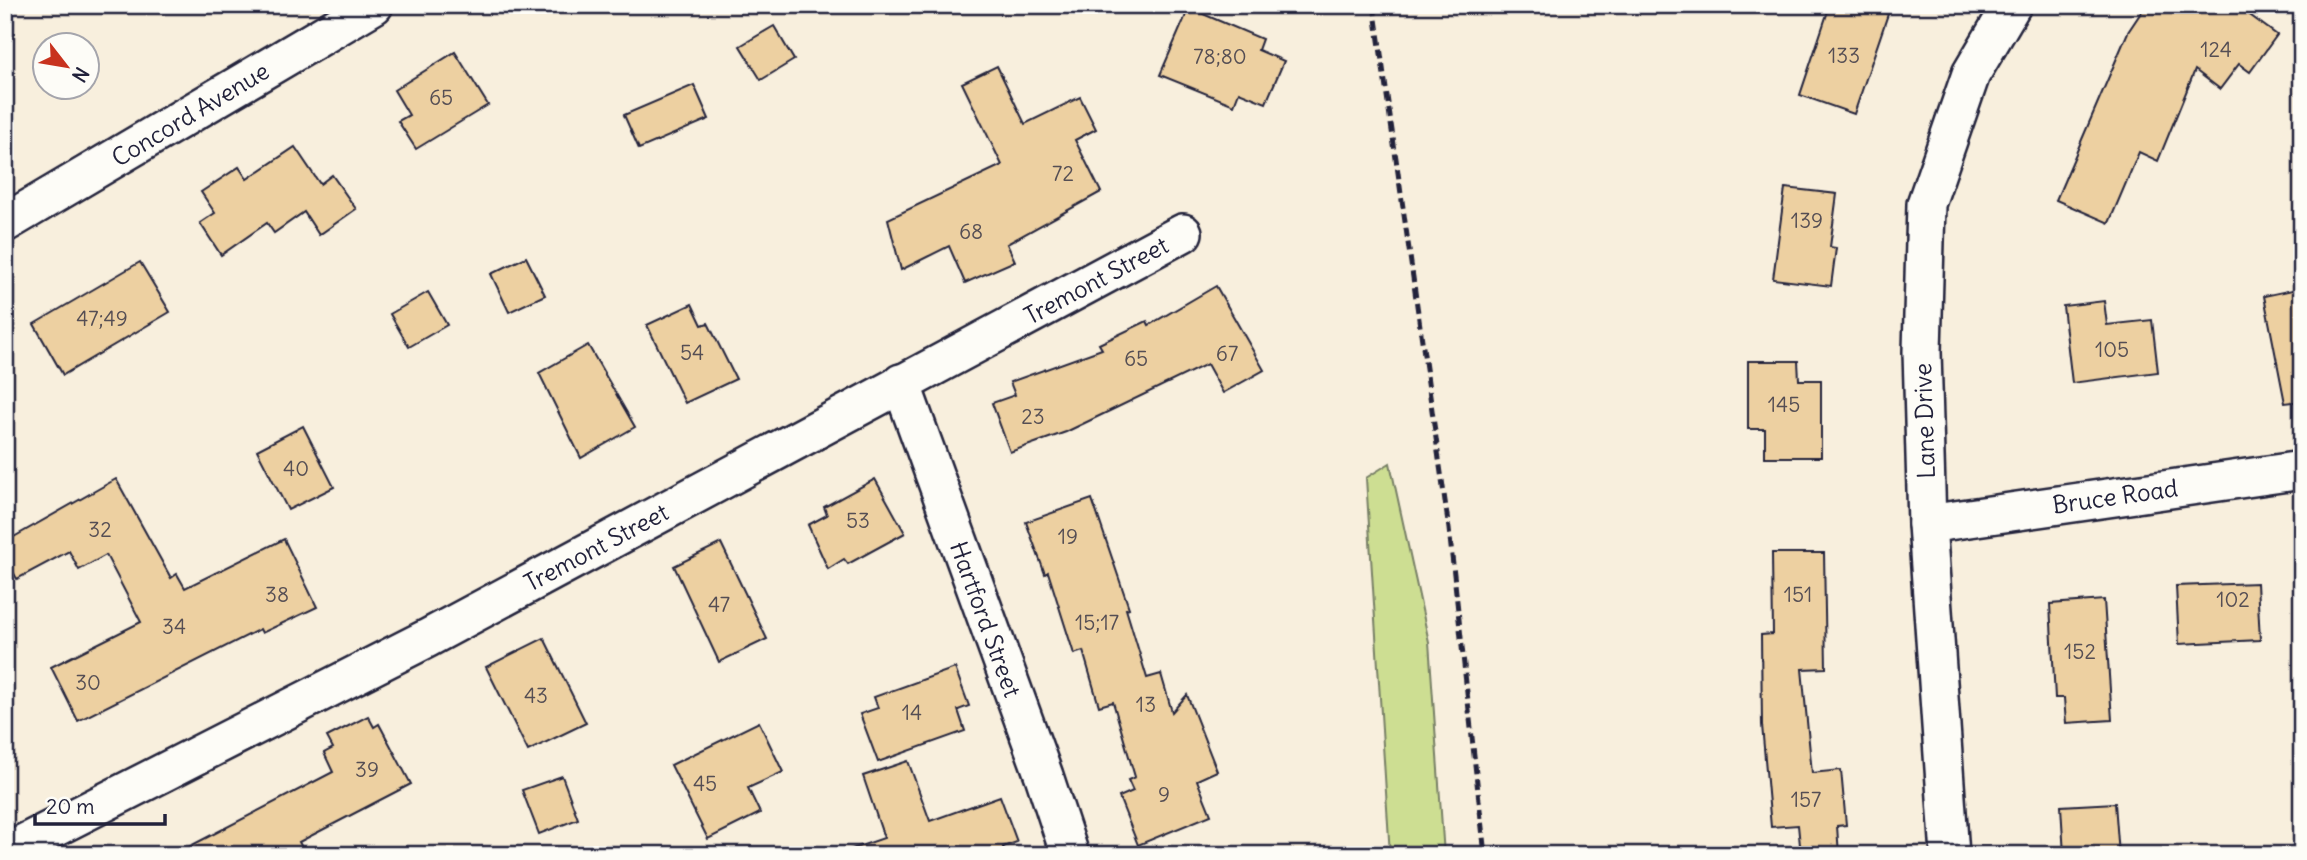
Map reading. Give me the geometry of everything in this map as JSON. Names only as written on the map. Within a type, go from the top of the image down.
[{"type":"street","name":"Concord Avenue","points":[[5,223],[374,5]]},
{"type":"street","name":"Lane Drive","points":[[1950,855],[1927,524],[1922,352],[1926,204],[1970,74],[2012,5]]},
{"type":"street","name":"Tremont Street","points":[[5,853],[428,638],[1183,233]]},
{"type":"street","name":"Hartford Street","points":[[901,383],[1044,776],[1070,855]]},
{"type":"street","name":"Bruce Road","points":[[1927,524],[2302,470]]},
{"type":"green space","points":[[1390,463],[1429,642],[1444,855],[1390,855],[1366,478]]},
{"type":"building","points":[[1830,5],[1862,5],[1888,14],[1854,114],[1800,95]]},
{"type":"building","points":[[2146,5],[2236,5],[2277,35],[2250,72],[2239,64],[2220,89],[2195,70],[2158,161],[2139,152],[2109,223],[2056,200],[2128,32]]},
{"type":"building","points":[[1189,8],[1262,39],[1258,50],[1284,61],[1266,103],[1239,92],[1234,105],[1160,75]]},
{"type":"building","points":[[774,26],[794,60],[761,80],[740,46]]},
{"type":"building","points":[[455,52],[488,105],[416,149],[398,121],[409,115],[394,90]]},
{"type":"building","points":[[997,66],[1025,124],[1080,97],[1096,129],[1075,140],[1101,192],[1007,244],[1015,261],[965,283],[949,246],[901,270],[888,219],[1002,165],[962,83]]},
{"type":"building","points":[[694,85],[709,119],[639,149],[624,115]]},
{"type":"building","points":[[295,147],[320,184],[332,175],[356,209],[319,235],[304,212],[274,233],[267,223],[221,255],[200,223],[215,213],[201,192],[239,167],[247,179]]},
{"type":"building","points":[[1785,188],[1837,194],[1830,247],[1836,248],[1831,286],[1773,279]]},
{"type":"building","points":[[526,257],[545,295],[509,312],[491,274]]},
{"type":"building","points":[[140,262],[170,312],[63,375],[34,324]]},
{"type":"building","points":[[1216,286],[1264,370],[1223,393],[1207,364],[1066,432],[1010,452],[992,403],[1015,395],[1010,382],[1102,349],[1099,344],[1147,321],[1149,325]]},
{"type":"building","points":[[2302,288],[2302,401],[2285,403],[2264,296]]},
{"type":"building","points":[[428,292],[447,325],[409,347],[390,314]]},
{"type":"building","points":[[2104,301],[2107,325],[2152,320],[2158,372],[2072,383],[2063,306]]},
{"type":"building","points":[[692,304],[702,325],[708,323],[736,379],[685,403],[647,325]]},
{"type":"building","points":[[588,345],[635,427],[581,458],[539,373]]},
{"type":"building","points":[[1748,361],[1798,361],[1799,380],[1821,380],[1821,457],[1765,457],[1765,429],[1748,429]]},
{"type":"building","points":[[303,426],[334,487],[288,510],[257,450]]},
{"type":"building","points":[[116,479],[171,578],[177,574],[185,588],[284,539],[317,607],[262,633],[260,629],[78,721],[51,667],[141,622],[106,555],[79,570],[69,551],[17,579],[5,557],[5,542]]},
{"type":"building","points":[[875,479],[905,533],[848,564],[844,559],[828,569],[808,525],[827,515],[824,507]]},
{"type":"building","points":[[1092,499],[1129,608],[1126,609],[1147,678],[1161,674],[1172,712],[1187,695],[1217,771],[1197,780],[1211,815],[1138,845],[1119,797],[1133,791],[1128,780],[1135,777],[1113,702],[1099,706],[1083,651],[1074,654],[1048,572],[1045,574],[1026,522]]},
{"type":"building","points":[[721,543],[767,639],[719,662],[674,566]]},
{"type":"building","points":[[1772,553],[1824,553],[1826,668],[1802,669],[1812,773],[1841,770],[1846,825],[1837,826],[1839,855],[1801,855],[1798,825],[1771,827],[1762,725],[1761,635],[1773,634]]},
{"type":"building","points":[[2257,583],[2260,640],[2179,644],[2176,586]]},
{"type":"building","points":[[2104,600],[2112,720],[2066,723],[2064,698],[2055,698],[2050,604]]},
{"type":"building","points":[[544,638],[586,723],[528,751],[486,667]]},
{"type":"building","points":[[955,668],[969,706],[958,710],[965,731],[878,762],[860,714],[878,708],[874,697]]},
{"type":"building","points":[[368,716],[374,727],[379,724],[411,784],[299,842],[306,855],[173,855],[333,772],[324,753],[333,748],[327,737]]},
{"type":"building","points":[[759,722],[783,772],[748,788],[760,813],[708,839],[671,765]]},
{"type":"building","points":[[908,761],[930,821],[1000,796],[1017,842],[1003,847],[1005,855],[850,855],[849,850],[884,838],[863,776]]},
{"type":"building","points":[[562,776],[578,819],[539,834],[522,790]]},
{"type":"building","points":[[2115,803],[2119,855],[2064,855],[2061,806]]},
{"type":"railway","points":[[1374,5],[1449,529],[1485,855]]}]
